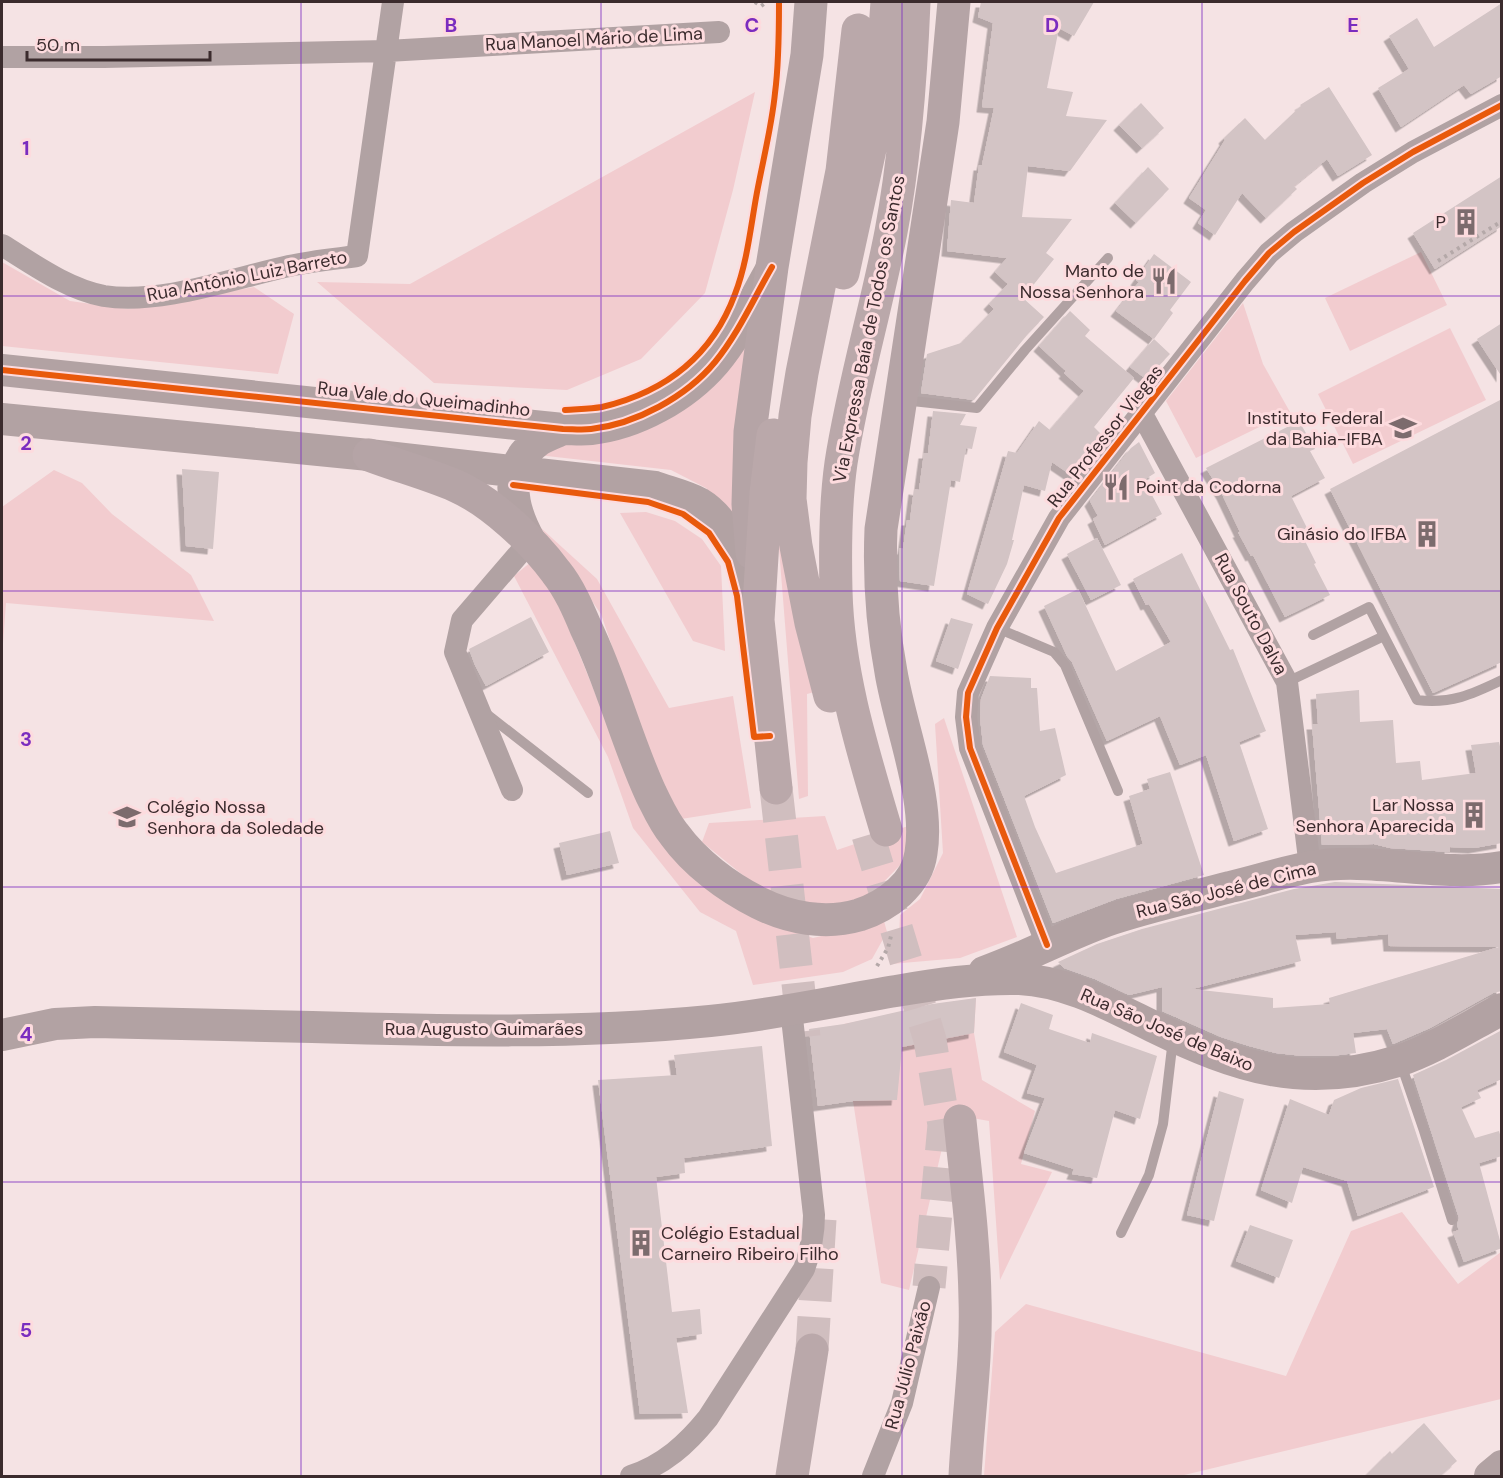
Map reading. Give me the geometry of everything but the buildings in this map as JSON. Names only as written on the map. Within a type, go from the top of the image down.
[{"type":"highway","points":[[806,592],[806,474],[811,431],[820,371],[872,140],[882,72],[887,2]]},
{"type":"highway","name":"Via Expressa Baía de Todos os Santos","points":[[806,592],[811,623],[877,833],[844,668],[836,592],[836,532],[841,466],[852,402],[891,231],[903,145],[914,2]]},
{"type":"highway","points":[[806,592],[796,546],[790,499],[795,416],[842,171],[859,16]]},
{"type":"highway","points":[[777,788],[758,620],[766,493],[784,356],[809,227],[859,16]]},
{"type":"highway","points":[[960,1121],[970,1218],[975,1300],[973,1373],[965,1476]]},
{"type":"highway","points":[[792,1476],[812,1350]]},
{"type":"main road","points":[[758,620],[748,504],[750,432],[772,267],[807,55],[811,2]]},
{"type":"main road","points":[[891,231],[912,168],[949,2]]},
{"type":"main road","points":[[369,455],[458,487],[494,511],[530,541],[558,574],[577,607],[596,648],[641,771],[661,814],[674,835],[706,867],[740,893],[773,910],[804,918],[826,920],[850,918],[867,912],[894,897],[904,888],[921,858],[924,825],[891,673],[879,574],[881,529],[943,122],[954,2]]},
{"type":"street","name":"Rua Antônio Luiz Barreto","points":[[2,245],[75,288],[103,296],[131,298],[188,290],[292,266],[357,256],[393,2]]},
{"type":"street","name":"Rua Manoel Mário de Lima","points":[[2,57],[387,51],[719,32]]},
{"type":"street","name":"Rua Professor Viegas","points":[[1047,945],[970,748],[966,717],[968,693],[997,628],[1059,518],[1080,489],[1269,253],[1294,232],[1364,183],[1413,152],[1502,105]]},
{"type":"street","name":"Rua Vale do Queimadinho","points":[[2,370],[563,429],[591,429],[645,414],[694,382],[715,362],[772,267]]},
{"type":"street","name":"Rua Souto Dalva","points":[[1142,414],[1287,682],[1310,867]]},
{"type":"street","points":[[2,419],[369,455],[655,487],[699,504],[715,517],[740,558],[758,620]]},
{"type":"street","points":[[512,790],[454,652],[462,620],[530,541],[513,502],[513,485],[520,459],[540,440],[563,429]]},
{"type":"street","name":"Rua São José de Cima","points":[[964,980],[1016,961],[1047,945],[1105,921],[1141,909],[1310,867],[1347,864],[1468,870],[1502,867]]},
{"type":"street","points":[[1047,945],[1046,961],[1052,982]]},
{"type":"street","name":"Rua São José de Baixo","points":[[964,980],[1019,979],[1052,982],[1230,1060],[1265,1070],[1294,1074],[1350,1071],[1399,1060],[1502,1009]]},
{"type":"street","name":"Rua Augusto Guimarães","points":[[2,1035],[55,1024],[95,1022],[428,1031],[561,1030],[712,1021],[964,980]]},
{"type":"street","points":[[631,1476],[670,1457],[691,1439],[708,1418],[804,1269],[811,1249],[814,1238],[814,1215],[791,1009]]},
{"type":"street","points":[[2,1020],[55,1024]]},
{"type":"street","name":"Rua Júlio Paixão","points":[[873,1476],[902,1403],[929,1287]]},
{"type":"street","points":[[1490,1476],[1502,1466]]},
{"type":"lane","points":[[900,400],[977,408],[1025,350],[1108,258]]},
{"type":"lane","points":[[1313,635],[1369,607],[1417,700],[1449,701],[1470,695],[1502,680]]},
{"type":"lane","points":[[997,628],[1054,652],[1065,664],[1118,791]]},
{"type":"lane","points":[[1287,682],[1384,636]]},
{"type":"lane","points":[[477,705],[588,793]]},
{"type":"lane","points":[[1121,1233],[1149,1175],[1163,1124],[1173,1036]]},
{"type":"lane","points":[[1399,1060],[1452,1220]]},
{"type":"path","points":[[755,2],[761,6],[767,2]]},
{"type":"path","points":[[1437,261],[1502,221]]},
{"type":"path","points":[[873,972],[888,948],[893,928]]},
{"type":"shaded area","points":[[755,92],[733,190],[705,293],[641,359],[567,390],[434,383],[317,282],[410,284]]},
{"type":"shaded area","points":[[1421,252],[1447,305],[1350,351],[1325,298]]},
{"type":"shaded area","points":[[2,262],[70,301],[128,309],[254,287],[294,314],[278,374],[2,346]]},
{"type":"shaded area","points":[[1243,303],[1263,364],[1290,412],[1196,458],[1166,401]]},
{"type":"shaded area","points":[[753,328],[732,519],[706,488],[671,470],[538,455],[557,443],[645,426]]},
{"type":"shaded area","points":[[1450,328],[1486,400],[1353,464],[1318,394]]},
{"type":"shaded area","points":[[54,470],[82,483],[112,514],[191,575],[214,621],[6,603],[2,657],[2,507]]},
{"type":"shaded area","points":[[646,512],[675,521],[702,539],[721,566],[725,651],[693,641],[620,513]]},
{"type":"shaded area","points":[[541,528],[597,579],[669,708],[733,696],[751,808],[681,819],[648,752],[601,614]]},
{"type":"shaded area","points":[[778,536],[822,690],[807,694],[808,796],[799,799]]},
{"type":"shaded area","points":[[532,561],[555,594],[640,804],[766,921],[813,938],[884,921],[887,932],[872,959],[843,972],[753,985],[736,931],[700,912],[633,828],[608,757],[514,576]]},
{"type":"shaded area","points":[[944,718],[1017,937],[960,958],[891,964],[899,938],[900,915],[920,899],[943,853],[935,724]]},
{"type":"shaded area","points":[[825,816],[837,850],[911,825],[908,857],[869,897],[829,907],[770,897],[702,842],[709,823]]},
{"type":"shaded area","points":[[976,998],[974,1033],[982,1080],[1035,1111],[1021,1164],[1052,1172],[1000,1280],[989,1121],[950,1114],[909,1290],[881,1283],[853,1101],[844,1024]]},
{"type":"shaded area","points":[[1402,1212],[1458,1284],[1501,1252],[1501,1399],[1180,1476],[984,1476],[995,1332],[1026,1304],[1286,1376],[1351,1231]]},
{"type":"tunnel","points":[[776,788],[804,1037]]},
{"type":"tunnel","points":[[868,835],[930,1040],[944,1125],[929,1287]]},
{"type":"tunnel","points":[[812,1350],[820,1219]]},
{"type":"cycle path","points":[[565,410],[602,407],[646,392],[666,381],[699,353],[725,316],[743,268],[772,116],[778,59],[779,2]]},
{"type":"cycle path","points":[[1047,945],[970,748],[966,717],[968,693],[997,628],[1059,518],[1269,253],[1294,232],[1363,183],[1413,152],[1502,105]]},
{"type":"cycle path","points":[[2,370],[563,429],[591,429],[642,415],[690,387],[715,362],[731,340],[772,267]]},
{"type":"cycle path","points":[[513,485],[648,502],[683,514],[709,533],[728,562],[737,596],[754,737],[770,736]]},
{"type":"place","name":"P","points":[[1466,222]]},
{"type":"place","name":"Manto de Nossa Senhora","points":[[1164,281]]},
{"type":"place","name":"Instituto Federal da Bahia-IFBA","points":[[1403,428]]},
{"type":"place","name":"Point da Codorna","points":[[1116,487]]},
{"type":"place","name":"Ginásio do IFBA","points":[[1427,534]]},
{"type":"place","name":"Lar Nossa Senhora Aparecida","points":[[1474,815]]},
{"type":"place","name":"Colégio Nossa Senhora da Soledade","points":[[127,817]]},
{"type":"place","name":"Colégio Estadual Carneiro Ribeiro Filho","points":[[641,1243]]}]
